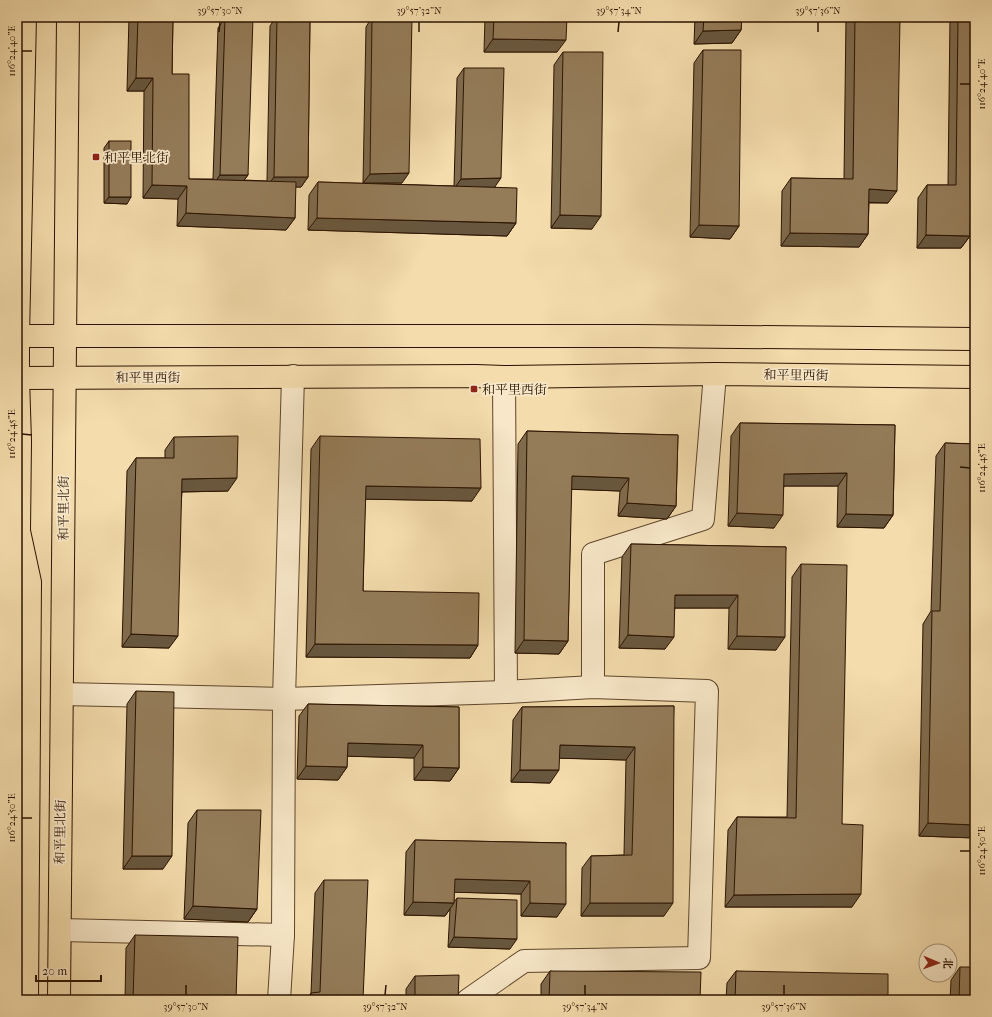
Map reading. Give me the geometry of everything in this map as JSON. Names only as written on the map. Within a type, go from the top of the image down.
[{"type":"main road","points":[[25,17],[17,378],[20,441],[18,533],[30,582],[27,1000]]},
{"type":"main road","name":"和平里北街","points":[[59,1000],[68,17]]},
{"type":"main road","points":[[18,336],[636,336],[975,339]]},
{"type":"main road","name":"和平里西街","points":[[17,378],[294,376],[504,377],[715,374],[975,377]]},
{"type":"street","points":[[593,687],[593,554],[703,519],[715,374]]},
{"type":"street","points":[[279,1000],[282,935],[284,699],[294,376]]},
{"type":"street","points":[[504,377],[506,692]]},
{"type":"street","points":[[62,694],[284,699],[506,692],[593,687],[707,691],[699,958],[524,961],[468,1000]]},
{"type":"street","points":[[60,930],[282,935]]},
{"type":"building","points":[[138,17],[173,17],[172,74],[189,74],[189,179],[296,182],[295,218],[186,213],[187,186],[152,185],[153,78],[136,78]]},
{"type":"building","points":[[253,17],[248,175],[220,175],[225,18]]},
{"type":"building","points":[[277,17],[310,17],[308,177],[274,177]]},
{"type":"building","points":[[372,17],[412,17],[409,173],[370,174]]},
{"type":"building","points":[[494,17],[567,17],[566,40],[493,39]]},
{"type":"building","points":[[704,17],[742,17],[741,30],[703,31]]},
{"type":"building","points":[[855,17],[900,17],[897,191],[869,189],[868,234],[790,233],[791,178],[853,179]]},
{"type":"building","points":[[958,17],[975,17],[975,190],[971,190],[970,236],[926,235],[927,185],[956,185]]},
{"type":"building","points":[[703,50],[741,50],[739,226],[699,225]]},
{"type":"building","points":[[563,52],[603,52],[601,216],[560,215]]},
{"type":"building","points":[[464,68],[504,68],[501,178],[461,179]]},
{"type":"building","points":[[109,141],[131,141],[131,197],[109,197]]},
{"type":"building","points":[[318,182],[517,188],[516,223],[317,218]]},
{"type":"building","points":[[740,423],[895,425],[893,515],[846,514],[847,473],[784,474],[783,515],[737,513]]},
{"type":"building","points":[[527,431],[678,435],[676,506],[627,503],[629,478],[572,476],[568,641],[524,640]]},
{"type":"building","points":[[238,436],[237,478],[182,479],[178,636],[131,634],[136,458],[174,458],[174,437]]},
{"type":"building","points":[[320,436],[480,439],[481,488],[366,486],[363,591],[479,593],[478,645],[315,644]]},
{"type":"building","points":[[945,443],[975,444],[975,825],[928,823],[932,611],[940,611]]},
{"type":"building","points":[[631,544],[786,547],[785,637],[737,636],[738,595],[675,595],[674,637],[628,635]]},
{"type":"building","points":[[801,564],[847,565],[842,824],[863,825],[861,894],[734,895],[737,817],[796,818]]},
{"type":"building","points":[[136,691],[174,692],[172,856],[132,856]]},
{"type":"building","points":[[308,704],[459,707],[459,768],[423,767],[423,745],[348,743],[347,767],[306,766]]},
{"type":"building","points":[[674,706],[673,903],[590,903],[591,856],[632,855],[635,747],[560,745],[559,770],[520,770],[522,707]]},
{"type":"building","points":[[197,810],[261,810],[257,909],[193,906]]},
{"type":"building","points":[[415,840],[566,843],[566,904],[530,903],[530,881],[455,879],[454,903],[413,902]]},
{"type":"building","points":[[324,880],[368,880],[363,1000],[311,1000],[311,993],[320,992]]},
{"type":"building","points":[[457,898],[517,900],[517,939],[454,937]]},
{"type":"building","points":[[135,935],[238,937],[236,1000],[133,1000]]},
{"type":"building","points":[[960,967],[975,967],[975,1000],[959,1000]]},
{"type":"building","points":[[550,971],[701,972],[700,1000],[549,1000]]},
{"type":"building","points":[[736,971],[888,974],[888,1000],[735,1000]]},
{"type":"building","points":[[459,975],[458,1000],[415,1000],[415,976]]},
{"type":"place","name":"和平里北街","points":[[96,157]]},
{"type":"place","name":"和平里西街","points":[[474,389]]}]
